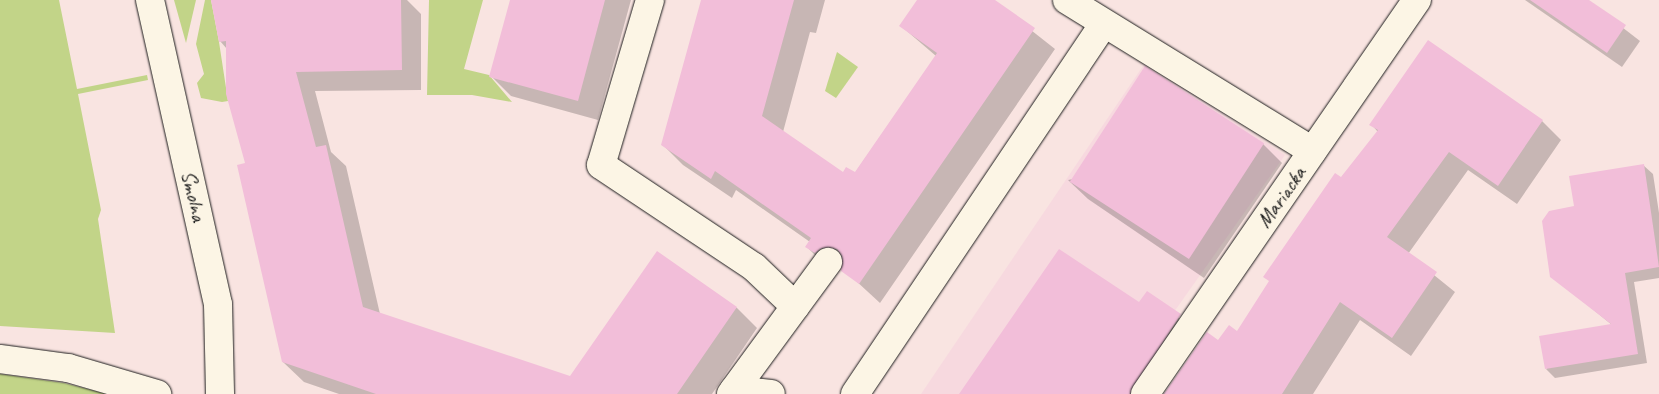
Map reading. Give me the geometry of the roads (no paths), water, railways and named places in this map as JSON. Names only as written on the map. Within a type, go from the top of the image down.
[{"type":"street","name":"Smolna","points":[[150,0],[218,304],[220,394]]},
{"type":"street","points":[[650,0],[602,165],[754,266],[795,306]]},
{"type":"street","points":[[1067,0],[1312,151]]},
{"type":"street","name":"Mariacka","points":[[1145,394],[1417,0]]},
{"type":"street","points":[[854,394],[1104,24]]},
{"type":"street","points":[[732,392],[828,262]]},
{"type":"street","points":[[0,358],[68,368],[157,394]]},
{"type":"street","points":[[732,392],[772,394]]}]
